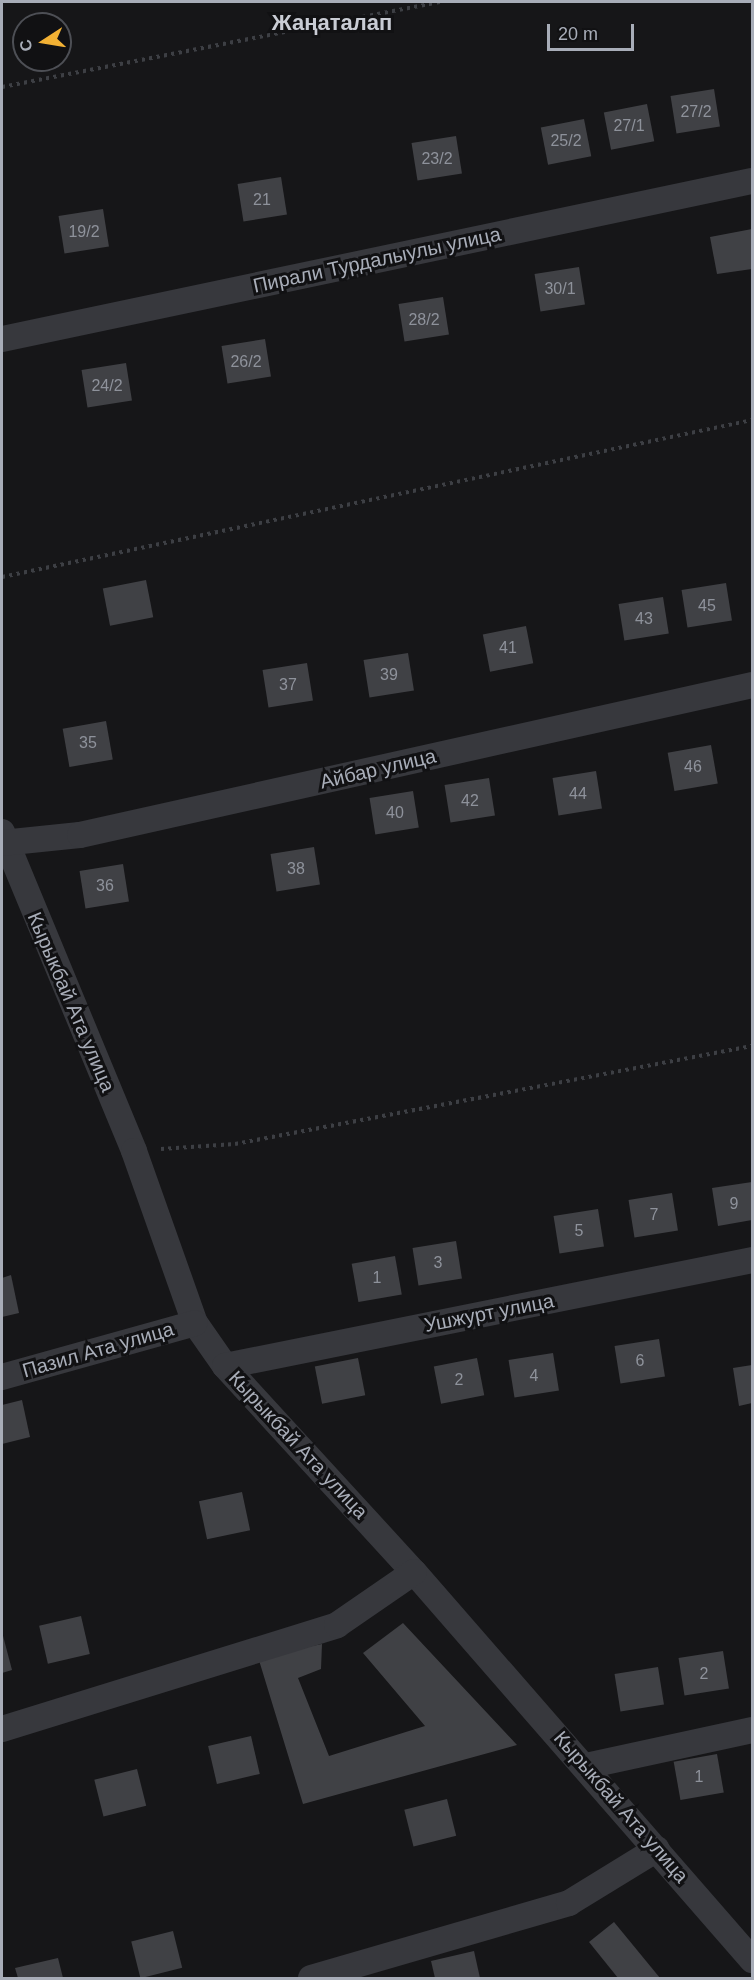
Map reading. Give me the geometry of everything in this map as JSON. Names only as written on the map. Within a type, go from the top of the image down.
[{"type":"street","name":"Пирали Турдалыулы улица","points":[[2,339],[753,181]]},
{"type":"street","name":"Айбар улица","points":[[2,839],[80,835],[753,685]]},
{"type":"street","name":"Кырыкбай Ата улица","points":[[2,839],[134,1151],[195,1323],[225,1366],[414,1572],[586,1766],[753,1960]]},
{"type":"street","name":"Ушжурт улица","points":[[225,1366],[753,1260]]},
{"type":"street","name":"Пазил Ата улица","points":[[2,1377],[195,1323]]},
{"type":"street","points":[[2,1728],[337,1625],[414,1572]]},
{"type":"street","points":[[586,1766],[753,1730]]},
{"type":"street","points":[[311,1978],[569,1903],[657,1849]]},
{"type":"path","points":[[2,87],[441,2]]},
{"type":"path","points":[[2,577],[753,420]]},
{"type":"path","points":[[134,1151],[235,1144],[753,1046]]},
{"type":"building","points":[[714,89],[720,127],[676,133],[671,96]]},
{"type":"building","points":[[647,104],[654,141],[611,150],[604,112]]},
{"type":"building","points":[[584,119],[591,156],[548,165],[541,127]]},
{"type":"building","points":[[456,136],[462,174],[417,181],[412,143]]},
{"type":"building","points":[[281,177],[287,215],[243,221],[238,184]]},
{"type":"building","points":[[103,209],[109,247],[64,254],[59,216]]},
{"type":"building","points":[[752,229],[752,269],[717,274],[710,237]]},
{"type":"building","points":[[579,267],[585,305],[540,312],[535,274]]},
{"type":"building","points":[[443,297],[449,335],[404,342],[399,304]]},
{"type":"building","points":[[265,339],[271,377],[227,383],[222,346]]},
{"type":"building","points":[[126,363],[132,401],[87,408],[82,370]]},
{"type":"building","points":[[146,580],[153,617],[110,626],[103,588]]},
{"type":"building","points":[[726,583],[732,621],[687,628],[682,590]]},
{"type":"building","points":[[663,597],[669,634],[624,641],[619,604]]},
{"type":"building","points":[[526,626],[533,663],[490,672],[483,634]]},
{"type":"building","points":[[408,653],[414,691],[369,698],[364,660]]},
{"type":"building","points":[[307,663],[313,701],[268,708],[263,670]]},
{"type":"building","points":[[106,721],[113,759],[69,767],[63,729]]},
{"type":"building","points":[[711,745],[718,783],[674,791],[668,753]]},
{"type":"building","points":[[596,771],[602,809],[558,815],[553,778]]},
{"type":"building","points":[[489,778],[495,816],[450,823],[445,785]]},
{"type":"building","points":[[413,791],[419,828],[375,834],[370,798]]},
{"type":"building","points":[[314,847],[320,885],[276,891],[271,854]]},
{"type":"building","points":[[123,864],[129,902],[85,908],[80,871]]},
{"type":"building","points":[[752,1182],[752,1220],[718,1226],[712,1188]]},
{"type":"building","points":[[672,1193],[678,1231],[634,1237],[629,1200]]},
{"type":"building","points":[[598,1209],[604,1247],[559,1254],[554,1216]]},
{"type":"building","points":[[456,1241],[462,1279],[418,1285],[413,1248]]},
{"type":"building","points":[[395,1256],[402,1294],[358,1302],[352,1264]]},
{"type":"building","points":[[11,1275],[19,1313],[2,1317],[2,1278]]},
{"type":"building","points":[[659,1339],[665,1377],[620,1384],[615,1346]]},
{"type":"building","points":[[553,1353],[559,1391],[514,1398],[509,1360]]},
{"type":"building","points":[[358,1358],[365,1395],[322,1404],[315,1366]]},
{"type":"building","points":[[477,1358],[484,1395],[441,1404],[434,1366]]},
{"type":"building","points":[[752,1365],[752,1403],[739,1406],[733,1368]]},
{"type":"building","points":[[22,1400],[30,1437],[2,1444],[2,1405]]},
{"type":"building","points":[[242,1492],[250,1530],[207,1539],[199,1501]]},
{"type":"building","points":[[81,1616],[90,1654],[48,1664],[39,1626]]},
{"type":"building","points":[[403,1623],[517,1745],[303,1804],[258,1657],[322,1644],[321,1669],[298,1678],[329,1756],[425,1726],[363,1653]]},
{"type":"building","points":[[2,1632],[12,1670],[2,1673]]},
{"type":"building","points":[[723,1651],[729,1689],[684,1696],[679,1658]]},
{"type":"building","points":[[658,1667],[664,1705],[620,1711],[615,1674]]},
{"type":"building","points":[[251,1736],[260,1774],[217,1784],[208,1746]]},
{"type":"building","points":[[717,1754],[724,1792],[680,1800],[674,1762]]},
{"type":"building","points":[[137,1769],[146,1806],[104,1817],[94,1780]]},
{"type":"building","points":[[447,1799],[456,1836],[414,1847],[404,1810]]},
{"type":"building","points":[[614,1922],[660,1978],[618,1978],[589,1942]]},
{"type":"building","points":[[173,1931],[182,1968],[140,1978],[131,1941]]},
{"type":"building","points":[[474,1951],[480,1978],[435,1978],[431,1961]]},
{"type":"building","points":[[58,1958],[63,1978],[18,1978],[15,1968]]},
{"type":"district","name":"Жаңаталап","points":[[332,23]]}]
